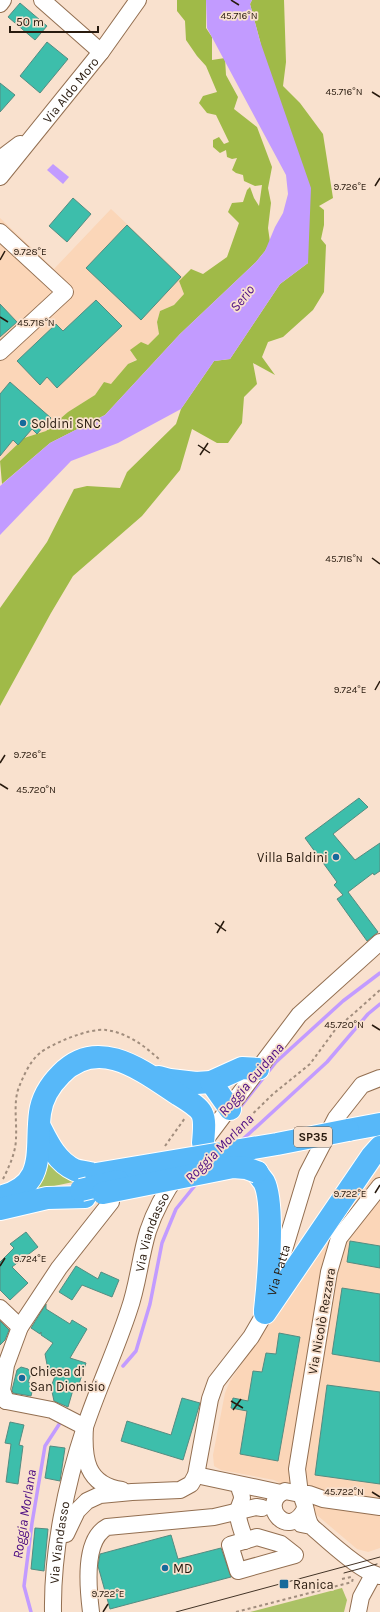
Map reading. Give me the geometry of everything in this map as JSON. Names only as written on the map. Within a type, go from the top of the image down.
[{"type":"highway","points":[[0,1197],[10,1195],[20,1188],[33,1174],[38,1162],[40,1114],[44,1096],[52,1083],[64,1071],[82,1059],[104,1056],[122,1060],[145,1072],[200,1108],[216,1110],[230,1108],[212,1082]]},
{"type":"highway","points":[[145,1072],[170,1080],[196,1083],[212,1082],[242,1068],[258,1069]]},
{"type":"highway","points":[[200,1108],[205,1123],[203,1143]]},
{"type":"highway","name":"SP35","points":[[0,1209],[47,1198],[83,1193],[277,1144],[380,1124]]},
{"type":"highway","points":[[40,1127],[53,1152],[74,1170],[96,1174],[277,1144]]},
{"type":"highway","points":[[264,1313],[372,1156],[380,1148]]},
{"type":"highway","points":[[83,1193],[233,1167],[257,1172],[265,1183],[269,1205],[268,1282],[264,1313]]},
{"type":"street","points":[[0,4],[3,0]]},
{"type":"street","points":[[42,0],[101,52]]},
{"type":"street","name":"Via Aldo Moro","points":[[0,177],[42,127],[101,52],[138,0]]},
{"type":"street","points":[[0,159],[42,127]]},
{"type":"street","points":[[0,232],[65,292],[0,352]]},
{"type":"street","name":"Via Viandasso","points":[[53,1612],[52,1592],[55,1566],[70,1482],[85,1427],[130,1310],[148,1232],[161,1199],[181,1170],[230,1108],[299,1015],[380,942]]},
{"type":"street","name":"Via Patta","points":[[196,1475],[210,1399],[216,1382],[251,1337],[264,1313],[307,1174],[336,1118],[362,1085],[380,1078]]},
{"type":"street","name":"Via Nicolò Rezzara","points":[[283,1492],[292,1481],[297,1469],[329,1272],[339,1238],[380,1186]]},
{"type":"street","points":[[98,1488],[85,1454],[85,1427],[52,1410],[3,1406],[2,1390],[6,1365],[20,1327],[59,1268],[111,1202]]},
{"type":"street","points":[[0,1308],[20,1327]]},
{"type":"street","name":"Via Nicolò Rezzara","points":[[297,1469],[306,1518],[311,1526]]},
{"type":"street","points":[[70,1482],[81,1490],[98,1488],[132,1492],[180,1490],[190,1484],[196,1475],[242,1496],[282,1520],[311,1526],[376,1576],[361,1598],[358,1612]]},
{"type":"street","points":[[55,1566],[69,1525],[77,1511],[98,1488]]},
{"type":"street","points":[[277,1516],[273,1505],[276,1498],[283,1492]]},
{"type":"street","points":[[91,1612],[87,1578],[96,1536],[101,1530],[107,1527],[214,1517],[242,1496],[283,1492],[303,1503]]},
{"type":"street","points":[[292,1522],[299,1519],[303,1503],[309,1494],[322,1500],[380,1506]]},
{"type":"street","points":[[242,1496],[244,1541]]},
{"type":"path","points":[[228,1139],[273,1094],[310,1064],[335,1030],[380,990]]},
{"type":"path","points":[[342,1579],[349,1577]]},
{"type":"path","points":[[236,1612],[249,1611],[352,1582]]},
{"type":"shaded area","points":[[111,209],[183,277],[179,281],[184,294],[174,305],[160,311],[157,322],[159,334],[148,345],[130,351],[137,359],[128,364],[111,385],[104,382],[95,395],[68,412],[46,431],[24,438],[0,461],[0,218],[54,269]]},
{"type":"shaded area","points":[[380,1167],[380,1548],[368,1552],[357,1549],[305,1505],[293,1491],[274,1480],[221,1470],[214,1466],[213,1455],[225,1393],[230,1381],[327,1237]]},
{"type":"green space","points":[[177,0],[206,0],[206,28],[212,37],[212,60],[225,58],[226,75],[238,97],[234,109],[257,127],[272,167],[268,188],[271,203],[268,228],[270,242],[256,262],[180,334],[105,415],[50,443],[2,484],[0,461],[24,438],[46,431],[68,412],[95,395],[104,382],[111,384],[128,364],[137,360],[130,350],[141,342],[148,345],[159,334],[157,322],[160,311],[174,305],[184,294],[179,281],[191,269],[203,274],[227,257],[239,223],[228,212],[232,203],[243,202],[247,190],[250,187],[259,206],[262,185],[255,186],[244,181],[243,175],[232,170],[237,158],[232,159],[227,157],[226,150],[220,153],[213,147],[213,140],[219,137],[224,144],[229,142],[216,115],[207,113],[199,103],[203,96],[217,92],[206,66],[186,40],[185,21],[177,11]]},
{"type":"green space","points":[[252,0],[284,0],[286,62],[283,86],[300,103],[323,134],[333,198],[319,206],[324,210],[324,225],[321,239],[326,245],[324,292],[313,310],[283,337],[268,342],[262,357],[275,375],[253,363],[257,384],[244,397],[242,423],[228,443],[217,443],[192,429],[180,470],[142,516],[73,576],[0,706],[0,608],[47,542],[74,489],[87,486],[120,488],[127,472],[176,424],[181,409],[214,361],[230,359],[280,284],[308,263],[260,41],[250,4]]},
{"type":"green space","points":[[44,1147],[92,1178],[21,1193]]},
{"type":"green space","points":[[342,1588],[347,1600],[344,1612],[250,1612]]},
{"type":"water","name":"Serio","points":[[206,0],[252,0],[250,4],[260,41],[311,188],[308,263],[280,284],[230,359],[214,361],[181,409],[118,443],[71,461],[0,535],[0,486],[50,443],[105,415],[180,334],[256,262],[265,251],[275,227],[283,213],[288,194],[286,175],[207,28]]},
{"type":"water","points":[[53,164],[69,177],[63,184],[47,170]]},
{"type":"building","points":[[20,3],[47,26],[35,40],[8,17]]},
{"type":"building","points":[[47,42],[68,59],[40,93],[20,76]]},
{"type":"building","points":[[0,83],[15,95],[0,112]]},
{"type":"building","points":[[73,198],[91,214],[67,242],[49,226]]},
{"type":"building","points":[[127,225],[181,277],[141,320],[86,268]]},
{"type":"building","points":[[96,300],[122,326],[57,388],[47,377],[40,385],[17,361],[56,324],[63,331]]},
{"type":"building","points":[[0,304],[17,322],[0,337]]},
{"type":"building","name":"Soldini SNC","points":[[10,382],[51,418],[37,434],[32,429],[18,445],[13,440],[0,456],[0,394]]},
{"type":"building","name":"Villa Baldini","points":[[359,798],[368,807],[333,834],[355,860],[380,843],[380,871],[374,875],[373,873],[348,892],[378,932],[367,941],[337,899],[343,895],[334,885],[337,882],[305,838]]},
{"type":"building","points":[[26,1232],[38,1247],[12,1267],[28,1283],[10,1300],[0,1290],[0,1262],[14,1248],[10,1244]]},
{"type":"building","points":[[350,1241],[380,1246],[380,1268],[347,1262]]},
{"type":"building","points":[[76,1266],[98,1279],[101,1272],[119,1280],[112,1297],[82,1285],[72,1300],[59,1292]]},
{"type":"building","points":[[342,1288],[380,1294],[380,1362],[332,1354]]},
{"type":"building","points":[[46,1304],[46,1309],[70,1324],[72,1320],[87,1329],[70,1358],[86,1363],[79,1384],[75,1383],[68,1407],[54,1401],[51,1387],[55,1376],[49,1375],[45,1354],[53,1343],[41,1335],[41,1332],[40,1334],[31,1328]]},
{"type":"building","points":[[0,1321],[9,1330],[5,1340],[0,1345]]},
{"type":"building","points":[[279,1333],[300,1337],[278,1461],[240,1454],[247,1411],[231,1408],[233,1398],[248,1401],[253,1371],[262,1372],[266,1353],[276,1354]]},
{"type":"building","name":"Chiesa di San Dionisio","points":[[21,1367],[28,1369],[31,1374],[28,1382],[34,1384],[31,1396],[13,1393],[12,1390],[17,1370]]},
{"type":"building","points":[[327,1385],[380,1392],[380,1484],[315,1475]]},
{"type":"building","points":[[182,1398],[200,1403],[183,1460],[121,1441],[127,1421],[171,1435]]},
{"type":"building","points":[[10,1422],[24,1425],[19,1445],[23,1446],[18,1484],[6,1482],[11,1444],[5,1443]]},
{"type":"building","points":[[50,1446],[65,1448],[60,1481],[45,1478]]},
{"type":"building","points":[[35,1528],[48,1529],[44,1571],[31,1569]]},
{"type":"building","name":"MD","points":[[171,1535],[178,1559],[221,1548],[231,1577],[110,1609],[98,1566],[100,1554]]},
{"type":"waterway","name":"Roggia Guidana","points":[[238,1110],[276,1062],[343,1001],[380,973]]},
{"type":"waterway","name":"Roggia Morlana","points":[[241,1141],[327,1062],[368,1014],[380,1004]]},
{"type":"waterway","name":"Roggia Morlana","points":[[123,1366],[136,1351],[150,1304],[162,1243],[176,1209],[197,1183]]},
{"type":"waterway","name":"Roggia Morlana","points":[[31,1612],[24,1586],[32,1523],[45,1446],[60,1423]]},
{"type":"tram line","points":[[176,1612],[380,1557]]},
{"type":"tram line","points":[[344,1573],[377,1564]]},
{"type":"place","name":"Soldini SNC","points":[[23,423]]},
{"type":"place","name":"Villa Baldini","points":[[336,857]]},
{"type":"place","name":"Chiesa di San Dionisio","points":[[22,1378]]},
{"type":"place","name":"MD","points":[[165,1568]]},
{"type":"place","name":"Ranica","points":[[284,1584]]}]
